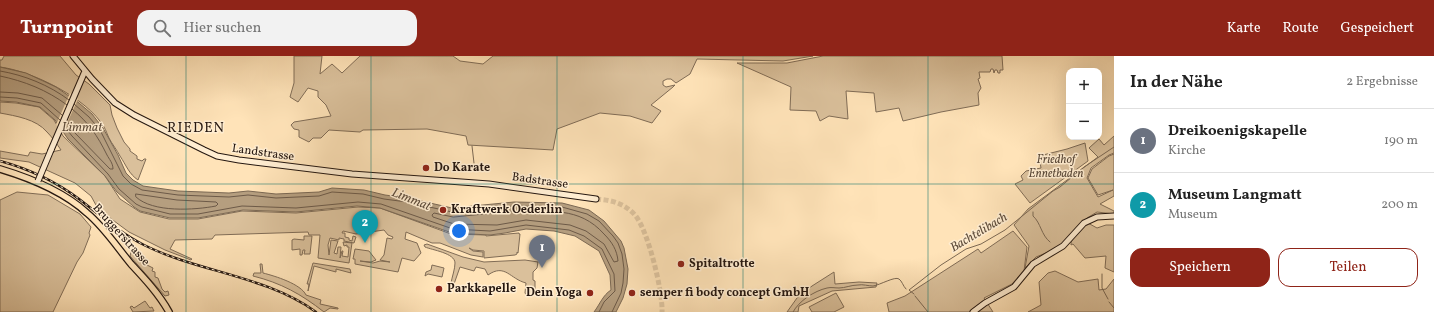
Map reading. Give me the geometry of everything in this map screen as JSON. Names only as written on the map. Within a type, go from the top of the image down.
[{"type":"main road","name":"Landstrasse","points":[[73,56],[109,97],[123,108],[217,156],[335,172],[484,184]]},
{"type":"main road","points":[[37,182],[85,71]]},
{"type":"main road","name":"Bruggerstrasse","points":[[0,169],[37,182],[60,194],[87,212],[147,282],[169,312]]},
{"type":"main road","name":"Badstrasse","points":[[484,184],[595,199]]},
{"type":"main road","points":[[973,312],[1014,286],[1033,264],[1063,246],[1084,223],[1097,217],[1114,216]]},
{"type":"green space","points":[[4,56],[60,56],[76,75],[89,84],[110,105],[117,128],[130,151],[137,156],[137,159],[142,161],[146,159],[138,180],[128,169],[96,116],[72,96],[58,88],[27,74],[0,67],[0,60],[2,60]]},
{"type":"green space","points":[[294,56],[322,56],[320,74],[332,64],[342,73],[360,56],[453,56],[460,61],[483,64],[493,56],[813,56],[783,61],[697,59],[690,74],[676,83],[671,79],[663,81],[663,85],[666,87],[675,85],[651,105],[661,111],[652,123],[630,116],[600,113],[557,129],[553,150],[468,145],[466,136],[427,129],[363,130],[360,132],[329,130],[321,138],[313,138],[309,142],[299,137],[299,130],[294,129],[291,125],[294,122],[331,116],[326,105],[318,97],[318,91],[308,88],[298,102],[290,97],[294,83]]},
{"type":"green space","points":[[823,56],[1002,56],[1003,70],[1000,70],[1000,73],[995,70],[994,73],[993,69],[991,69],[990,72],[979,72],[980,78],[978,79],[981,88],[978,93],[979,105],[903,121],[899,108],[876,112],[874,93],[846,91],[848,119],[829,116],[820,121],[816,111],[790,110],[791,87],[737,63],[787,63]]},
{"type":"green space","points":[[0,102],[39,107],[54,120],[63,136],[105,176],[120,199],[140,212],[169,219],[198,219],[242,211],[296,213],[358,207],[380,208],[451,234],[486,236],[519,233],[518,253],[517,252],[515,255],[484,258],[484,251],[469,248],[473,251],[483,252],[483,257],[471,255],[440,243],[432,243],[406,232],[405,239],[417,243],[421,253],[414,261],[402,258],[398,272],[355,264],[355,259],[353,259],[355,249],[369,251],[376,260],[371,262],[360,261],[373,263],[380,261],[390,262],[380,260],[384,255],[387,238],[392,239],[393,237],[388,235],[384,230],[356,234],[343,231],[342,233],[345,233],[345,237],[349,238],[349,240],[352,241],[353,236],[356,237],[354,243],[344,241],[344,239],[339,238],[339,240],[330,238],[328,245],[329,255],[331,240],[338,241],[334,253],[337,254],[338,247],[341,247],[340,258],[342,251],[342,256],[348,257],[349,247],[347,247],[347,245],[344,246],[343,242],[352,243],[349,263],[318,258],[320,235],[309,235],[308,232],[215,235],[212,239],[175,240],[170,249],[192,259],[191,260],[165,250],[129,232],[97,207],[91,196],[75,183],[29,162],[0,158],[0,151],[28,156],[30,152],[42,154],[61,150],[49,134],[37,124],[13,115],[0,113]]},
{"type":"green space","points":[[1114,136],[1114,153],[1091,168],[1087,178],[1098,197],[1113,190],[1098,195],[1088,178],[1092,169],[1114,154],[1114,196],[1100,204],[1114,211],[1114,214],[1097,212],[1087,218],[1056,249],[1036,257],[1025,268],[1029,246],[1014,225],[1028,209],[1098,157],[1089,148],[1098,140],[1100,140],[1104,145]]},
{"type":"green space","name":"Friedhof Ennetbaden","points":[[1085,143],[1088,161],[1030,203],[1015,184],[1023,180],[1021,176],[1026,171],[1041,168],[1039,156]]},
{"type":"green space","points":[[17,192],[48,195],[80,214],[91,227],[89,233],[90,235],[83,253],[77,262],[53,312],[0,312],[0,200]]},
{"type":"green space","points":[[1088,223],[1097,228],[1106,225],[1114,225],[1114,272],[1105,268],[1106,256],[1085,258],[1073,244],[1071,245],[1074,236]]},
{"type":"green space","points":[[1013,231],[1027,247],[1024,271],[1012,284],[984,298],[993,312],[889,312],[887,303],[905,296],[978,249],[981,253]]},
{"type":"green space","points":[[304,236],[312,236],[310,254],[304,254],[305,250],[303,250],[302,255],[300,255],[300,249],[292,250],[292,240],[304,240]]},
{"type":"green space","points":[[427,244],[463,257],[484,262],[525,260],[538,262],[537,268],[533,272],[533,280],[535,281],[535,289],[538,294],[527,296],[525,293],[526,283],[503,271],[494,272],[488,275],[485,269],[476,267],[474,271],[460,267],[454,284],[451,283],[455,265],[454,260],[443,252],[425,247],[424,245]]},
{"type":"green space","points":[[131,252],[140,254],[139,256],[141,257],[139,261],[153,268],[152,271],[155,272],[155,277],[158,278],[162,289],[165,292],[168,291],[169,295],[165,296],[130,256]]},
{"type":"green space","points":[[313,263],[350,269],[351,273],[336,269],[336,272],[314,266],[308,291],[309,284],[307,284]]},
{"type":"green space","points":[[260,264],[262,264],[263,273],[281,278],[299,287],[306,295],[321,300],[320,304],[338,309],[330,308],[324,312],[290,290],[273,282],[253,276],[254,273],[261,273]]},
{"type":"green space","points":[[432,265],[444,268],[442,277],[428,274],[425,276],[426,272],[431,270]]},
{"type":"green space","points":[[1055,271],[1078,282],[1098,279],[1099,290],[1106,289],[1114,279],[1114,312],[1028,312],[1041,305],[1039,282],[1048,273]]},
{"type":"green space","points":[[834,272],[835,284],[859,282],[877,283],[876,287],[832,291],[799,306],[798,312],[787,312],[797,298]]},
{"type":"green space","points":[[836,293],[844,307],[834,312],[812,312],[809,307]]},
{"type":"green space","points":[[145,301],[154,311],[133,312],[130,307],[132,306],[134,308]]},
{"type":"water","name":"Limmat","points":[[0,67],[26,73],[56,87],[79,103],[92,114],[103,128],[126,173],[133,180],[143,186],[178,191],[229,193],[248,191],[276,194],[319,192],[332,188],[364,190],[452,208],[514,202],[562,203],[589,210],[604,221],[621,241],[624,248],[628,269],[627,284],[623,298],[616,312],[594,312],[604,297],[611,290],[610,275],[599,251],[575,236],[554,231],[526,229],[490,235],[452,233],[380,208],[357,206],[296,212],[243,210],[198,218],[170,218],[140,211],[117,192],[105,176],[68,139],[55,120],[40,107],[16,102],[0,101]]},
{"type":"pier","points":[[70,93],[78,99],[62,134],[56,125]]},
{"type":"waterway","points":[[472,146],[474,163]]},
{"type":"waterway","name":"Bachtelibach","points":[[914,294],[909,290],[941,265],[966,249],[981,244],[1005,230],[1084,167],[1114,147]]},
{"type":"waterway","points":[[1033,212],[1033,216],[1050,242]]},
{"type":"waterway","points":[[1102,274],[1102,288],[1108,299]]},
{"type":"waterway","name":"Bachtelibach","points":[[793,312],[807,297],[817,291],[827,288],[841,288],[853,285],[873,286],[897,278],[906,289]]},
{"type":"waterway","points":[[915,296],[928,312]]},
{"type":"waterway","points":[[1109,302],[1114,308]]},
{"type":"tunnel","points":[[596,199],[612,201],[622,205],[631,211],[640,223],[650,247],[654,262],[662,303],[662,312]]},
{"type":"railway","points":[[0,161],[51,181],[79,199],[118,229],[144,245],[187,262],[276,290],[297,300],[316,312]]},
{"type":"place","name":"Do Karate","points":[[426,168]]},
{"type":"place","name":"Kraftwerk Oederlin","points":[[443,210]]},
{"type":"place","name":"Museum Langmatt","points":[[365,243]]},
{"type":"place","name":"Spitaltrotte","points":[[681,264]]},
{"type":"place","name":"Dreikoenigskapelle","points":[[542,268]]},
{"type":"place","name":"Parkkapelle","points":[[439,289]]},
{"type":"place","name":"Dein Yoga","points":[[590,293]]},
{"type":"place","name":"semper fi body concept GmbH","points":[[632,293]]},
{"type":"district","name":"RIEDEN","points":[[196,128]]}]
